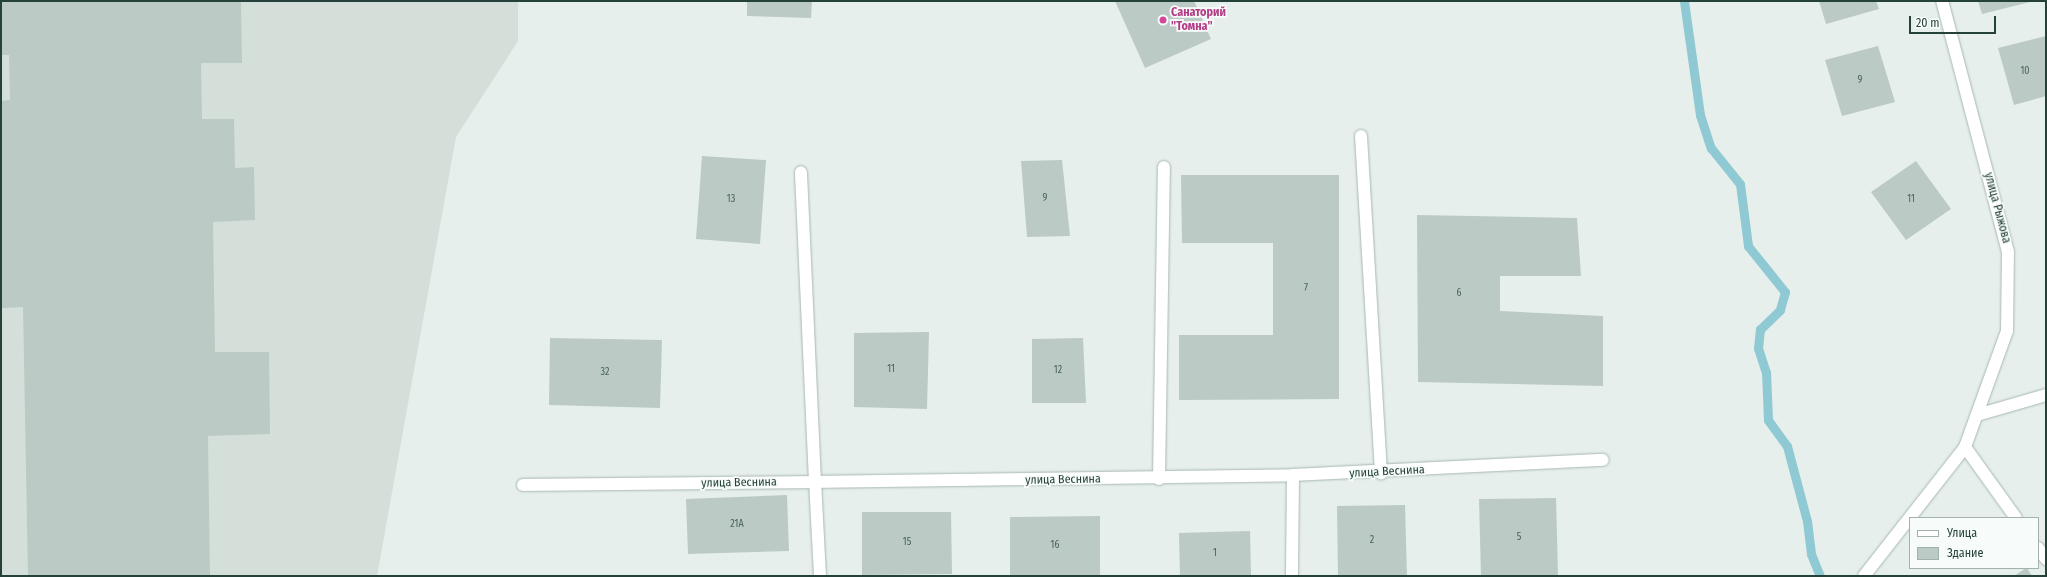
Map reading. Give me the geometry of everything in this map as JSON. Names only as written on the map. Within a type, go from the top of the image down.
[{"type":"street","name":"улица Рыжова","points":[[1910,517],[1965,447],[2007,330],[2008,252],[1942,1]]},
{"type":"street","points":[[1361,136],[1381,473]]},
{"type":"street","points":[[1159,479],[1164,167]]},
{"type":"street","points":[[801,172],[820,576]]},
{"type":"street","points":[[1977,415],[2046,395]]},
{"type":"street","points":[[1965,447],[2015,517]]},
{"type":"street","name":"улица Веснина","points":[[522,486],[1159,479],[1381,473],[1603,460]]},
{"type":"street","points":[[1292,576],[1293,475]]},
{"type":"street","name":"улица Рыжова","points":[[1864,576],[1909,519]]},
{"type":"street","points":[[2039,549],[2046,559]]},
{"type":"shaded area","points":[[1,1],[518,1],[518,41],[456,137],[377,576],[1,576]]},
{"type":"building","points":[[1,1],[241,1],[242,63],[201,63],[202,119],[234,119],[235,168],[254,167],[255,220],[213,222],[215,352],[269,352],[270,434],[208,436],[210,576],[28,576],[23,307],[1,308],[1,101],[10,100],[9,55],[1,55]]},
{"type":"building","points":[[747,1],[812,1],[811,18],[747,16]]},
{"type":"building","name":"Санаторий \"Томна\"","points":[[1115,1],[1194,1],[1211,39],[1145,68]]},
{"type":"building","points":[[1819,1],[1876,1],[1879,9],[1826,24]]},
{"type":"building","points":[[1978,1],[2030,1],[2030,2],[1982,14]]},
{"type":"building","points":[[2046,36],[2046,96],[2014,105],[1998,48]]},
{"type":"building","points":[[1878,46],[1895,102],[1842,116],[1825,60]]},
{"type":"building","points":[[702,156],[766,160],[760,244],[696,239]]},
{"type":"building","points":[[1062,160],[1070,236],[1027,237],[1021,161]]},
{"type":"building","points":[[1916,161],[1951,209],[1906,240],[1871,192]]},
{"type":"building","points":[[1181,175],[1339,175],[1339,399],[1179,400],[1179,335],[1273,335],[1273,243],[1182,243]]},
{"type":"building","points":[[1417,215],[1577,218],[1581,276],[1500,276],[1500,311],[1603,316],[1603,386],[1418,382]]},
{"type":"building","points":[[929,332],[927,409],[854,407],[854,333]]},
{"type":"building","points":[[550,338],[662,340],[660,408],[549,405]]},
{"type":"building","points":[[1083,338],[1086,403],[1032,403],[1032,339]]},
{"type":"building","points":[[787,495],[789,551],[688,554],[686,499]]},
{"type":"building","points":[[1556,498],[1558,576],[1481,576],[1479,499]]},
{"type":"building","points":[[1405,505],[1407,576],[1338,576],[1337,506]]},
{"type":"building","points":[[862,512],[951,512],[952,574],[862,575]]},
{"type":"building","points":[[1100,516],[1100,576],[1010,576],[1010,517]]},
{"type":"building","points":[[1250,531],[1251,576],[1180,576],[1179,533]]},
{"type":"building","points":[[2024,569],[2028,569],[2032,576],[2014,576]]},
{"type":"waterway","points":[[1684,1],[1700,115],[1711,148],[1740,184],[1748,246],[1785,292],[1780,310],[1760,329],[1758,348],[1766,372],[1768,420],[1787,446],[1807,521],[1811,554],[1820,576]]},
{"type":"place","name":"Санаторий \"Томна\"","points":[[1163,20]]}]
